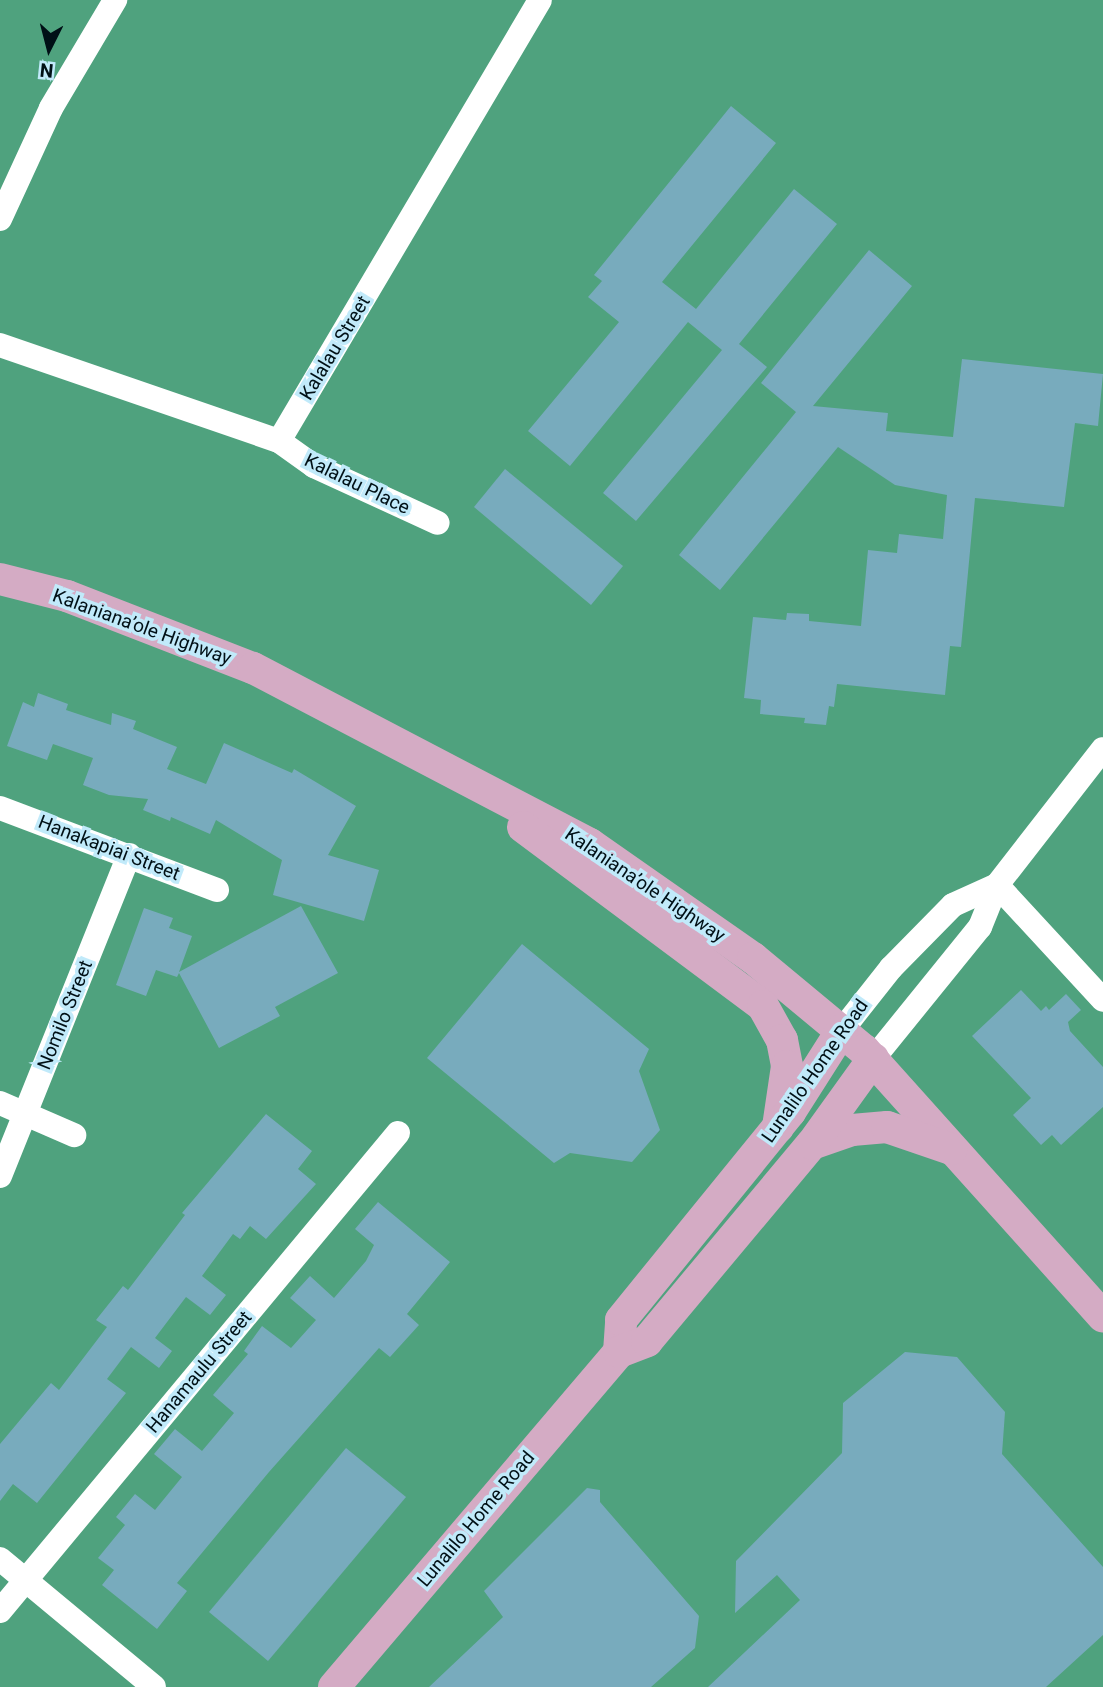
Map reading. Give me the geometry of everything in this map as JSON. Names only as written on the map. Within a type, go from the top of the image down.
[{"type":"main road","name":"Kalaniana’ole Highway","points":[[0,579],[67,596],[253,668],[398,740],[590,844],[753,958],[842,1030],[901,1086],[951,1149],[1103,1316]]},
{"type":"main road","points":[[398,740],[546,843],[763,1006],[782,1040],[787,1066],[778,1127]]},
{"type":"main road","name":"Lunalilo Home Road","points":[[619,1352],[621,1320],[778,1127],[842,1030]]},
{"type":"main road","name":"Lunalilo Home Road","points":[[334,1687],[619,1352],[646,1340],[812,1144],[873,1059]]},
{"type":"main road","points":[[812,1144],[852,1129],[887,1127],[951,1149]]},
{"type":"street","points":[[0,219],[51,108],[115,0]]},
{"type":"street","name":"Kalalau Street","points":[[279,441],[540,0]]},
{"type":"street","points":[[0,345],[279,441]]},
{"type":"street","name":"Kalalau Place","points":[[279,441],[314,466],[438,523]]},
{"type":"street","name":"Lunalilo Home Road","points":[[873,1059],[980,927],[997,885],[1103,749]]},
{"type":"street","name":"Hanakapiai Street","points":[[0,808],[218,890]]},
{"type":"street","name":"Nomilo Street","points":[[0,1176],[129,855]]},
{"type":"street","points":[[997,885],[1103,1000]]},
{"type":"street","name":"Lunalilo Home Road","points":[[842,1030],[891,968],[953,905],[997,885]]},
{"type":"street","points":[[0,1103],[74,1135]]},
{"type":"street","name":"Hanamaulu Street","points":[[0,1611],[398,1133]]},
{"type":"street","points":[[0,1559],[154,1687]]},
{"type":"shaded area","points":[[0,0],[1103,0],[1103,1687],[0,1687]]},
{"type":"building","points":[[731,106],[776,143],[662,282],[696,309],[794,189],[837,224],[739,344],[767,367],[636,521],[603,493],[722,350],[688,322],[570,466],[528,431],[619,322],[588,297],[602,281],[594,275]]},
{"type":"building","points":[[869,250],[912,286],[813,406],[888,413],[886,431],[953,437],[962,359],[1103,374],[1098,426],[1075,423],[1064,507],[975,498],[961,647],[950,646],[945,695],[837,684],[834,707],[829,706],[826,725],[804,723],[805,718],[760,714],[761,700],[744,698],[753,617],[786,620],[787,613],[809,614],[809,621],[861,626],[868,550],[897,553],[899,534],[943,539],[947,495],[895,485],[838,447],[720,590],[679,555],[796,412],[761,383]]},
{"type":"building","points":[[505,469],[623,566],[591,605],[474,507]]},
{"type":"building","points":[[38,693],[68,704],[66,710],[111,725],[112,713],[136,721],[133,729],[177,747],[167,769],[206,784],[224,743],[292,773],[294,769],[356,806],[328,855],[379,870],[364,921],[273,895],[282,860],[216,820],[210,834],[171,817],[170,821],[143,810],[148,799],[109,795],[83,785],[93,758],[53,744],[47,760],[7,746],[23,702],[34,707]]},
{"type":"building","points":[[301,906],[338,973],[275,1007],[280,1016],[219,1048],[179,973],[177,977],[156,970],[146,996],[116,985],[144,908],[173,918],[169,928],[192,936],[179,972]]},
{"type":"building","points":[[522,944],[649,1049],[639,1071],[660,1130],[632,1162],[570,1153],[554,1163],[427,1058]]},
{"type":"building","points":[[1021,990],[1041,1011],[1046,1006],[1049,1010],[1066,994],[1081,1010],[1068,1022],[1070,1031],[1103,1067],[1103,1107],[1061,1145],[1052,1135],[1041,1145],[1013,1115],[1031,1098],[972,1036]]},
{"type":"building","points":[[266,1114],[312,1151],[298,1169],[316,1184],[266,1239],[250,1226],[240,1239],[233,1234],[202,1276],[226,1295],[210,1315],[186,1297],[155,1338],[172,1351],[159,1368],[131,1347],[107,1379],[126,1393],[37,1503],[13,1484],[0,1501],[0,1444],[51,1383],[59,1390],[107,1327],[96,1320],[123,1286],[128,1290],[185,1215],[182,1213]]},
{"type":"building","points":[[378,1202],[450,1262],[407,1314],[419,1325],[390,1357],[379,1348],[269,1472],[177,1583],[187,1591],[157,1629],[102,1585],[114,1570],[98,1558],[125,1525],[116,1517],[135,1494],[155,1510],[182,1477],[154,1454],[175,1429],[202,1451],[234,1413],[213,1395],[248,1354],[244,1351],[262,1326],[291,1348],[316,1320],[290,1298],[310,1276],[334,1298],[366,1261],[374,1245],[355,1229]]},
{"type":"building","points":[[905,1352],[957,1357],[1005,1412],[1002,1454],[1103,1567],[1103,1635],[1046,1687],[708,1687],[800,1600],[777,1575],[735,1613],[736,1561],[842,1453],[843,1403]]},
{"type":"building","points":[[346,1448],[406,1497],[268,1661],[209,1612]]},
{"type":"building","points":[[587,1488],[600,1490],[600,1502],[699,1616],[695,1648],[651,1687],[429,1687],[503,1617],[484,1591]]}]
